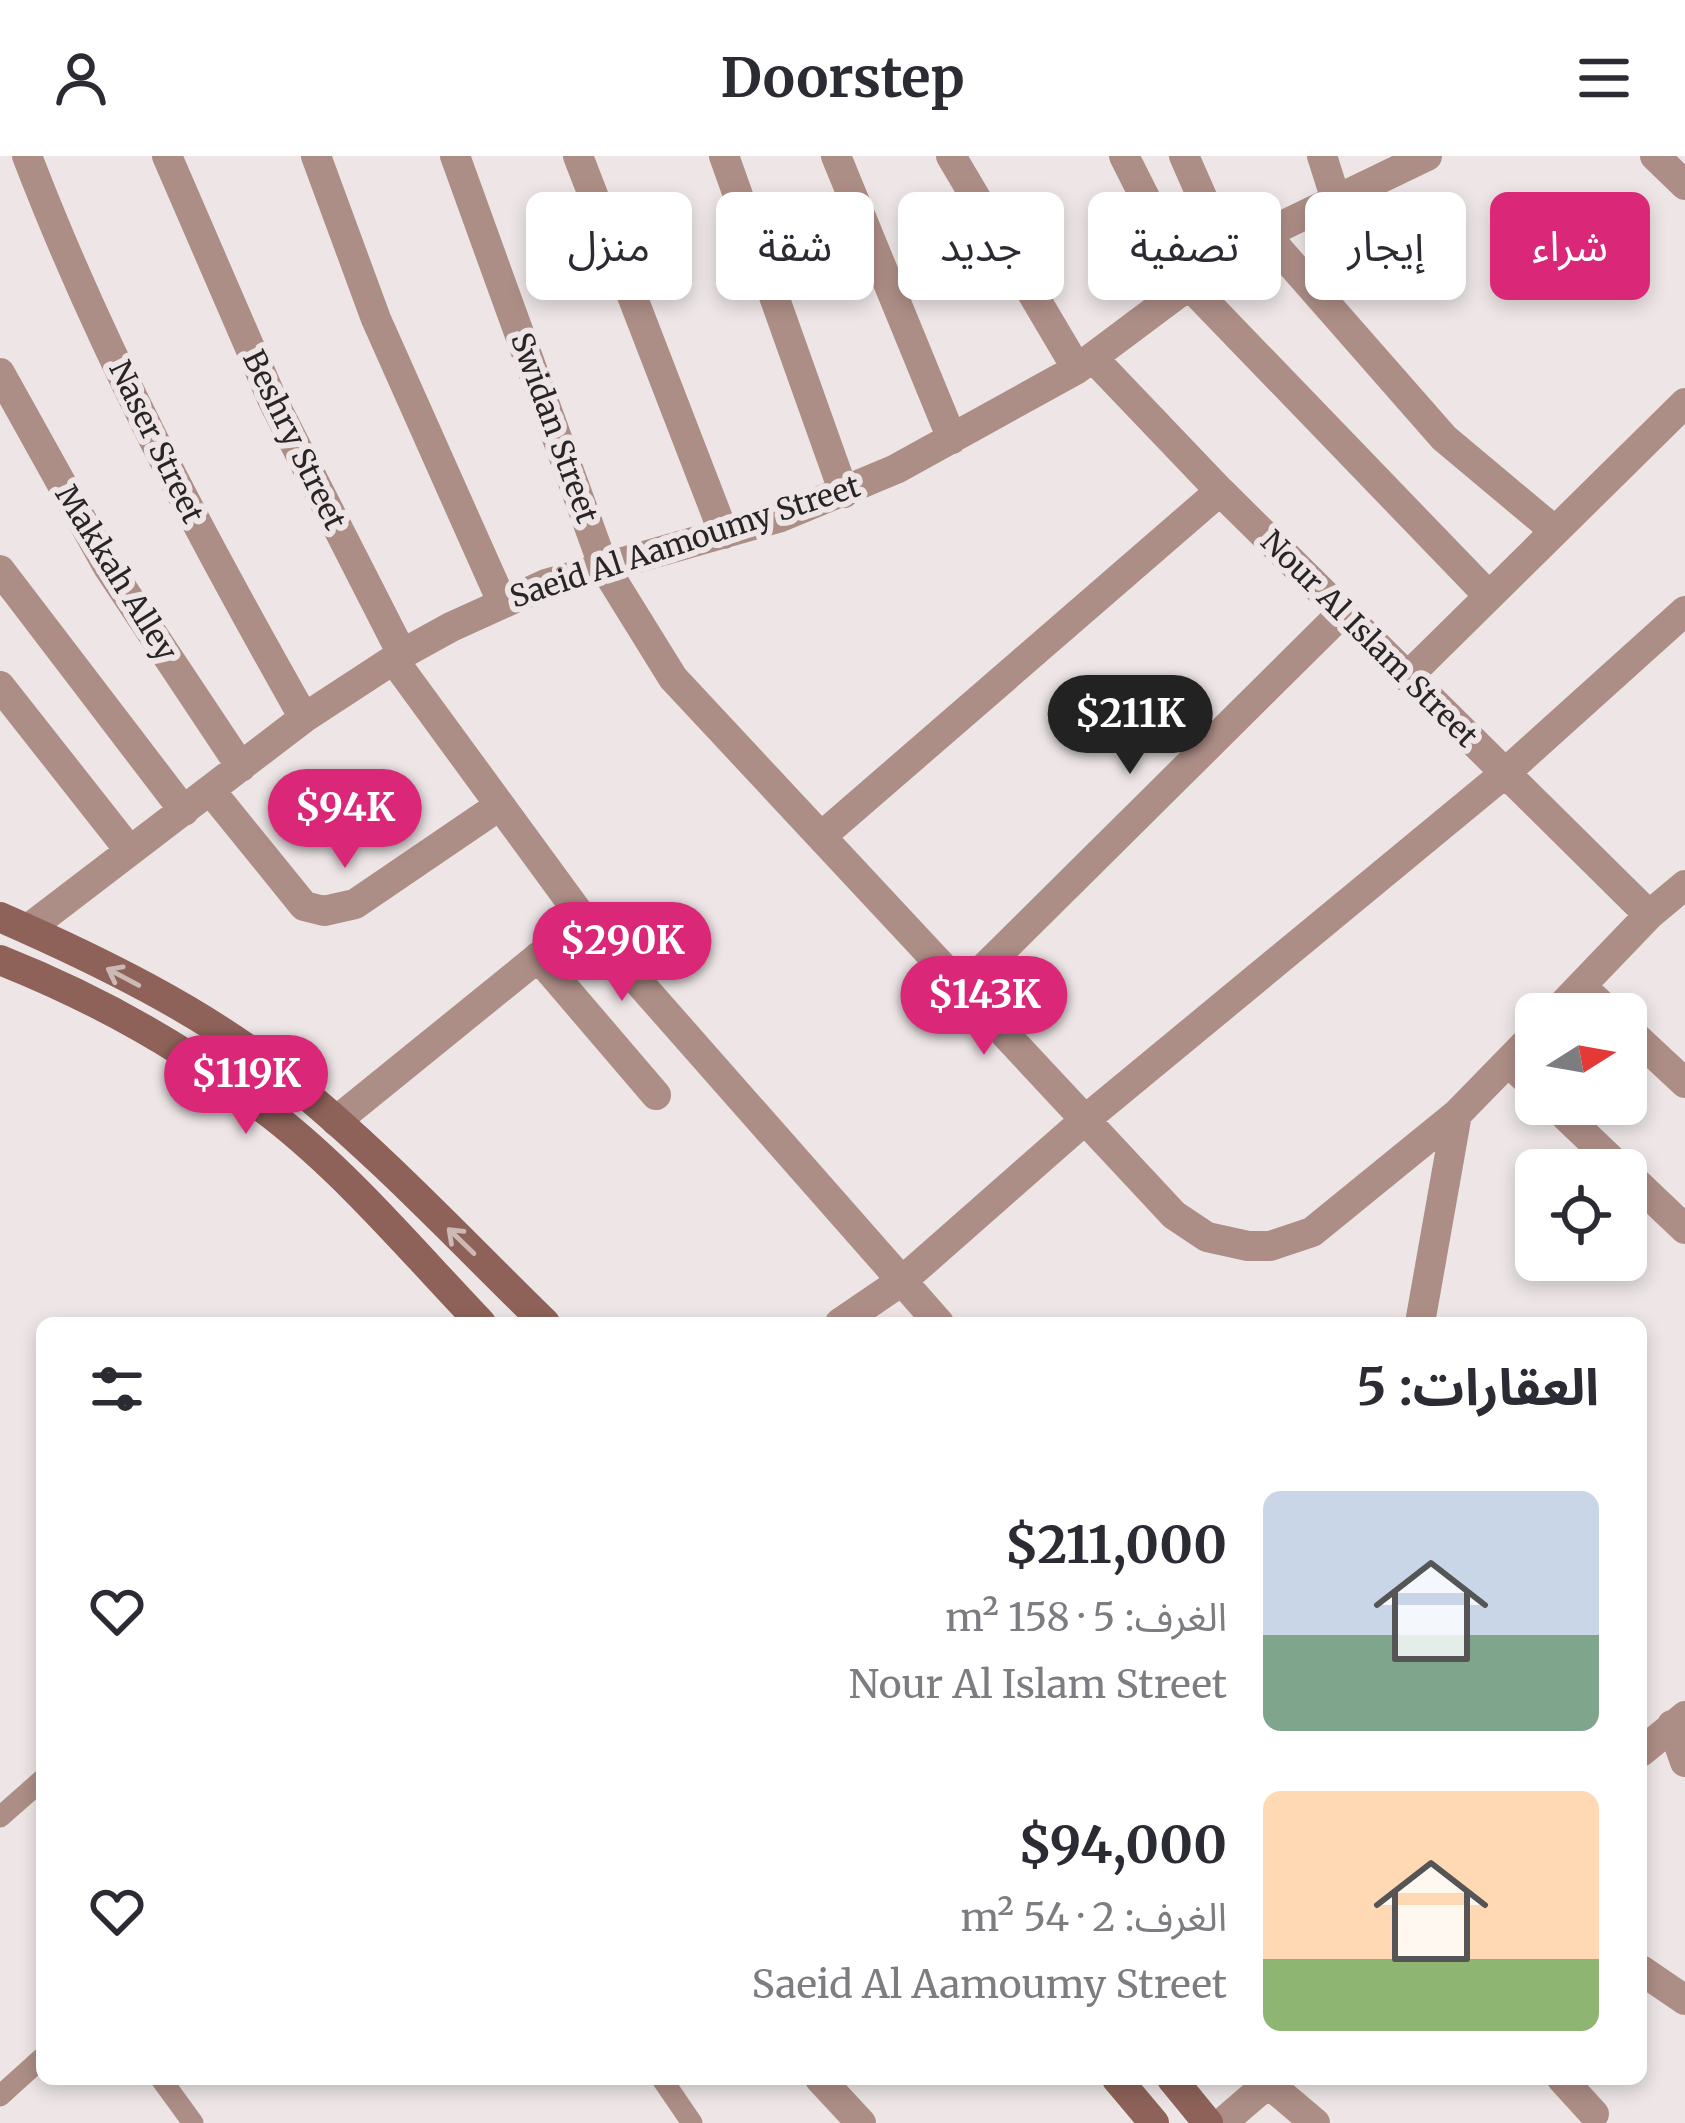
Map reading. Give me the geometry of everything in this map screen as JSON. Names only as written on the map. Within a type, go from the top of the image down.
[{"type":"main road","points":[[14,923],[121,976],[283,1075],[336,1120],[539,1317]]},
{"type":"main road","points":[[0,959],[122,1017],[273,1116],[340,1176],[476,1317]]},
{"type":"main road","points":[[1122,2085],[1154,2123]]},
{"type":"main road","points":[[1177,2085],[1208,2123]]},
{"type":"street","name":"Naser Street","points":[[27,156],[98,326],[162,459],[304,718]]},
{"type":"street","name":"Beshry Street","points":[[167,156],[273,400],[398,656],[499,806],[584,920],[934,1317]]},
{"type":"street","points":[[316,156],[385,338],[502,602]]},
{"type":"street","name":"Swidan Street","points":[[455,156],[603,566],[673,678],[1174,1215],[1208,1237],[1248,1246],[1270,1246],[1312,1232],[1457,1114],[1515,1055]]},
{"type":"street","points":[[578,156],[724,534]]},
{"type":"street","points":[[724,156],[844,493]]},
{"type":"street","points":[[836,156],[952,439]]},
{"type":"street","name":"Nour Al Islam Street","points":[[951,156],[1085,364],[1220,490],[1649,915]]},
{"type":"street","points":[[1124,156],[1142,192]]},
{"type":"street","points":[[1184,156],[1200,192]]},
{"type":"street","points":[[1322,156],[1333,192]]},
{"type":"street","name":"Saeid Al Aamoumy Street","points":[[1353,192],[1427,156]]},
{"type":"street","points":[[1654,156],[1685,185]]},
{"type":"street","points":[[1281,252],[1444,438],[1555,532]]},
{"type":"street","name":"Saeid Al Aamoumy Street","points":[[14,923],[130,851],[304,718],[398,656],[502,602],[603,566],[724,534],[844,493],[1085,364],[1169,300]]},
{"type":"street","points":[[1204,300],[1490,596]]},
{"type":"street","name":"Makkah Alley","points":[[0,373],[108,567],[241,767]]},
{"type":"street","points":[[1407,677],[1685,403]]},
{"type":"street","points":[[823,835],[1220,490]]},
{"type":"street","points":[[0,570],[184,811]]},
{"type":"street","points":[[849,1317],[903,1280],[1085,1119],[1504,774],[1685,610]]},
{"type":"street","points":[[964,988],[1342,613]]},
{"type":"street","points":[[0,686],[130,851]]},
{"type":"street","points":[[210,790],[304,906],[324,911],[355,904],[499,806]]},
{"type":"street","points":[[1574,993],[1649,915],[1685,885]]},
{"type":"street","points":[[336,1120],[584,920]]},
{"type":"street","points":[[538,957],[656,1095]]},
{"type":"street","points":[[1581,986],[1589,993]]},
{"type":"street","points":[[1647,1048],[1685,1083]]},
{"type":"street","points":[[1508,1062],[1515,1068]]},
{"type":"street","points":[[1421,1317],[1457,1114]]},
{"type":"street","points":[[1575,1125],[1600,1149]]},
{"type":"street","points":[[1647,1193],[1685,1229]]},
{"type":"street","points":[[1647,1747],[1678,1720]]},
{"type":"street","points":[[1678,1720],[1685,1762]]},
{"type":"street","points":[[1647,1974],[1685,2000]]},
{"type":"street","points":[[826,2085],[861,2123]]},
{"type":"street","points":[[1222,2123],[1264,2085]]},
{"type":"street","points":[[1272,2085],[1315,2123]]},
{"type":"street","points":[[1567,2085],[1594,2114]]},
{"type":"lane","points":[[0,1817],[36,1785]]},
{"type":"lane","points":[[0,2096],[36,2063]]},
{"type":"lane","points":[[165,2085],[193,2123]]},
{"type":"lane","points":[[666,2085],[692,2123]]}]
